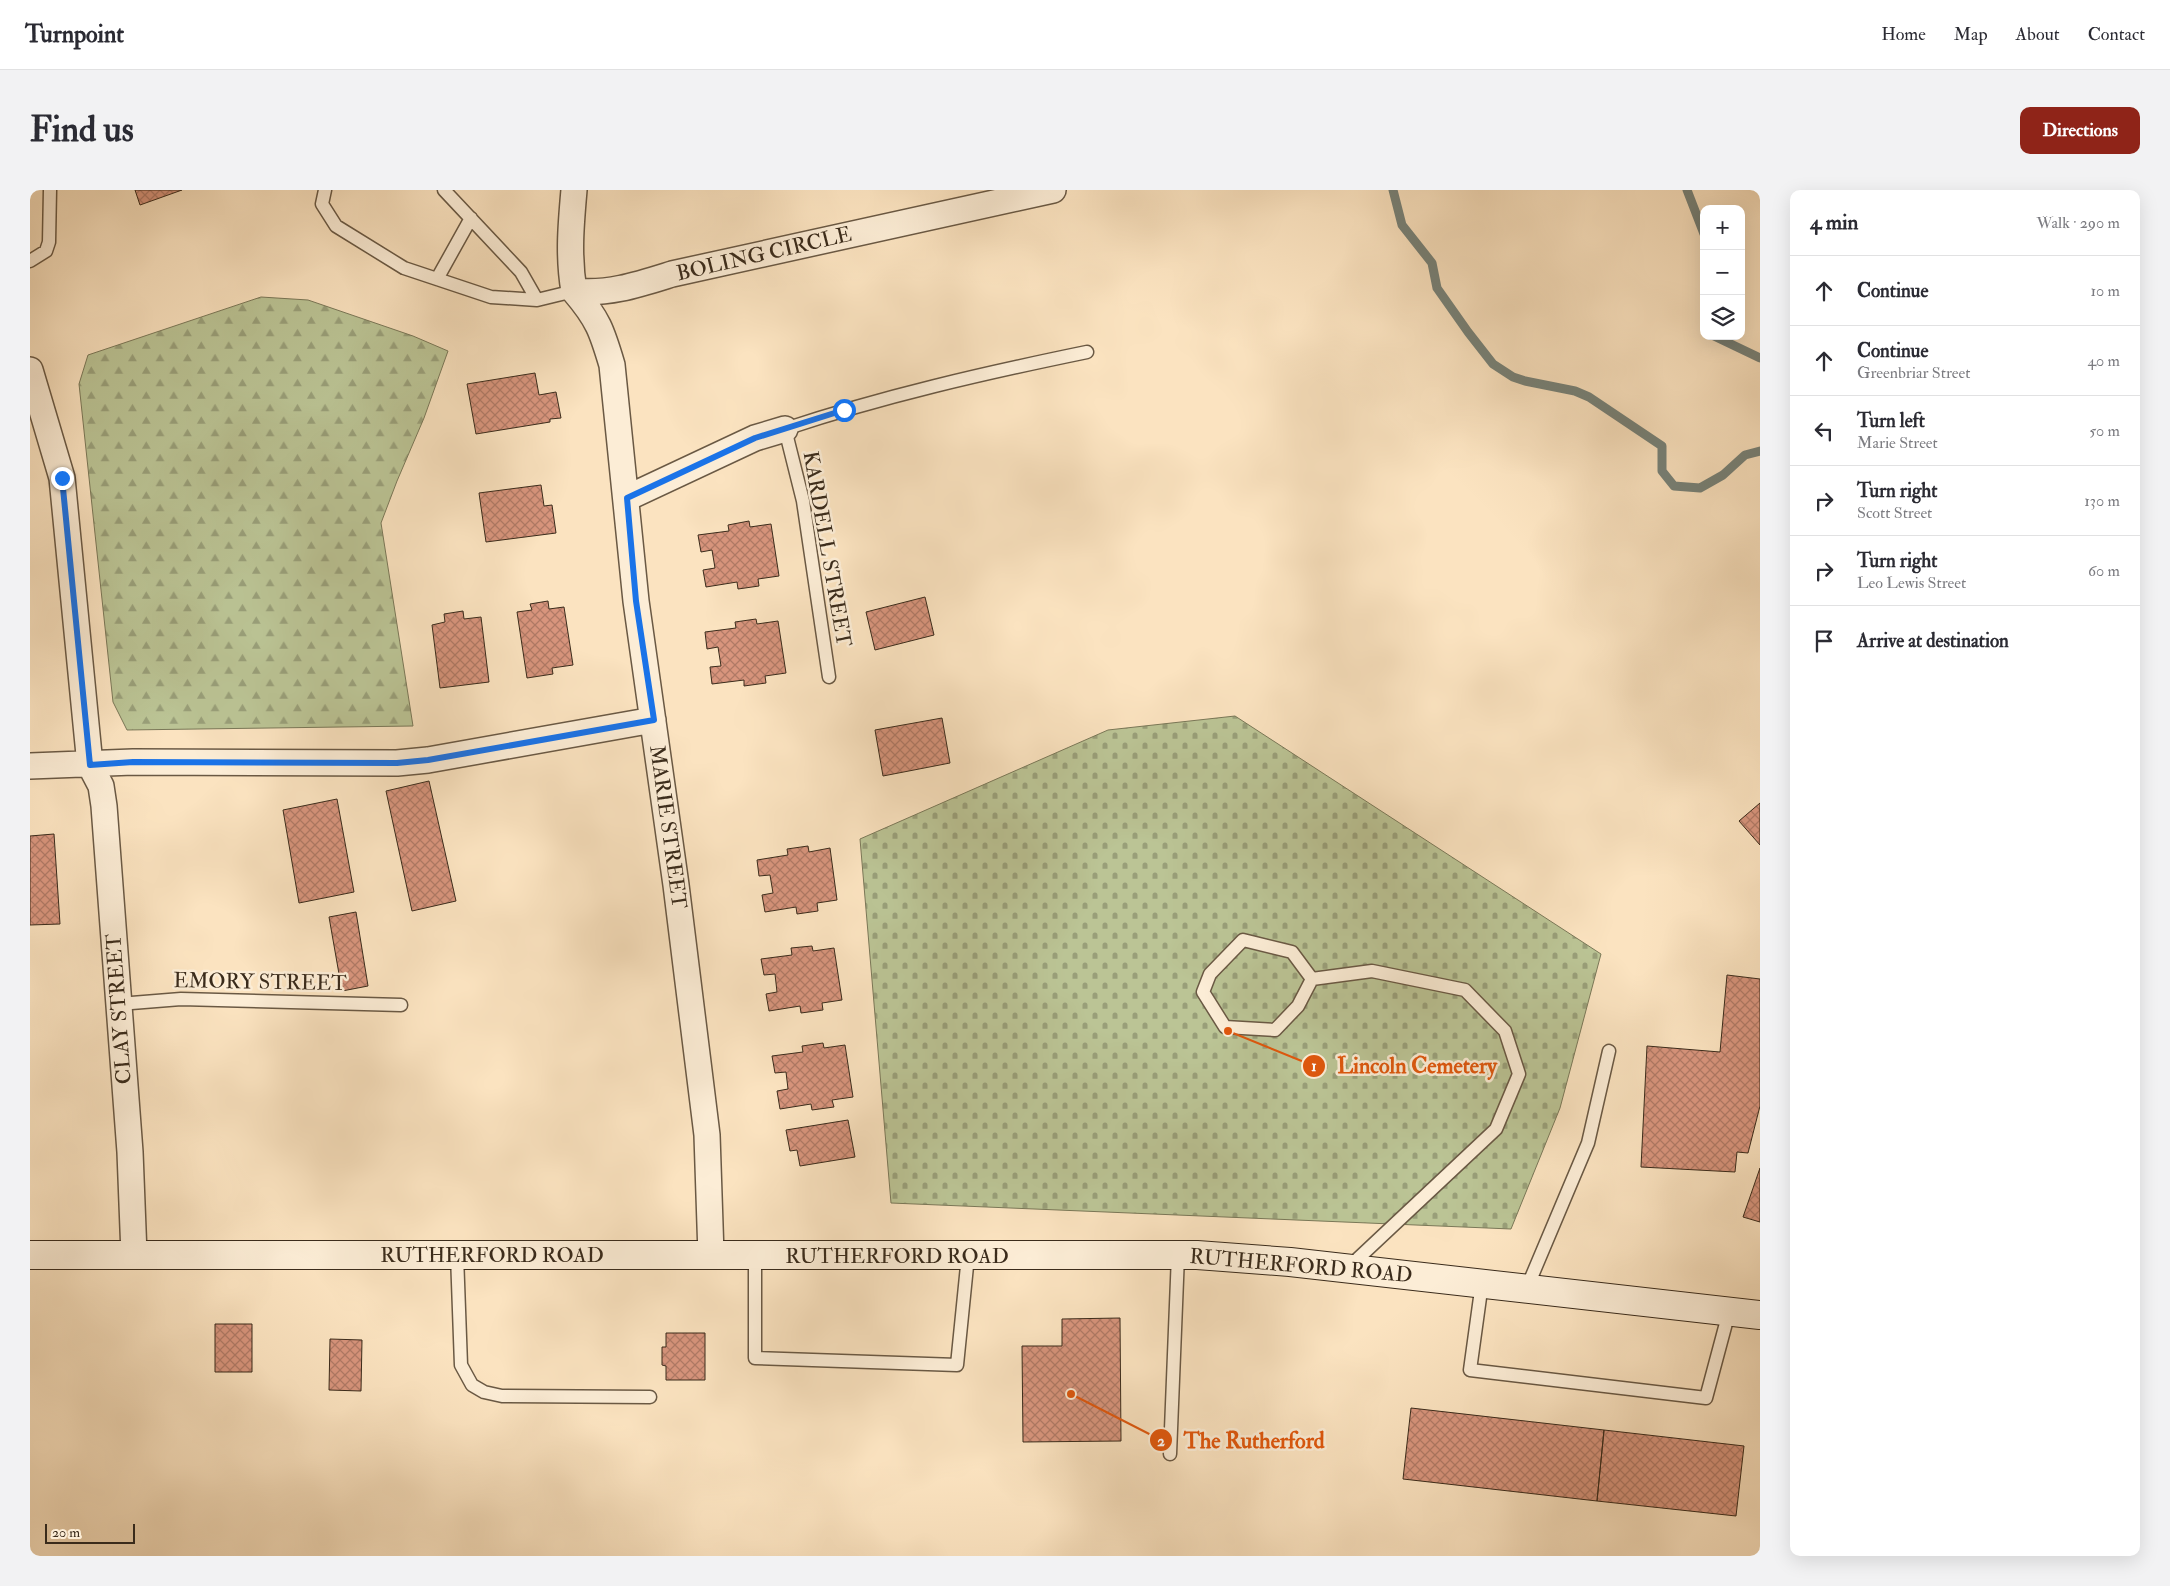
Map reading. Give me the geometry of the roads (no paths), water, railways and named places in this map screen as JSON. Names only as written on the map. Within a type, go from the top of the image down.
[{"type":"street","points":[[574,190],[569,244],[574,290]]},
{"type":"street","name":"BOLING CIRCLE","points":[[574,290],[592,293],[631,287],[672,274],[1053,190]]},
{"type":"street","name":"MARIE STREET","points":[[574,290],[592,311],[602,328],[612,365],[636,601],[654,720],[707,1135],[711,1255]]},
{"type":"street","points":[[30,370],[62,478],[90,765]]},
{"type":"street","points":[[627,498],[755,438],[785,429]]},
{"type":"street","points":[[30,766],[133,762],[397,763],[428,760],[654,720]]},
{"type":"street","name":"CLAY STREET","points":[[90,765],[101,786],[104,806],[130,1152],[134,1255]]},
{"type":"street","name":"RUTHERFORD ROAD","points":[[30,1255],[1178,1255],[1290,1262],[1760,1315]]},
{"type":"lane","points":[[30,261],[46,251],[49,242],[50,190]]},
{"type":"lane","points":[[325,190],[322,204],[336,226],[404,268],[491,296],[536,300],[574,290]]},
{"type":"lane","points":[[444,190],[521,272],[536,300]]},
{"type":"lane","points":[[437,279],[471,218]]},
{"type":"lane","points":[[785,429],[844,410],[971,376],[1087,352]]},
{"type":"lane","name":"KARDELL STREET","points":[[785,429],[803,501],[829,677]]},
{"type":"lane","points":[[1242,940],[1292,952],[1312,979],[1298,1006],[1275,1030],[1225,1028],[1203,992],[1210,974],[1242,940]]},
{"type":"lane","points":[[1312,979],[1372,971],[1466,990],[1505,1031],[1519,1074],[1496,1129],[1348,1268]]},
{"type":"lane","name":"EMORY STREET","points":[[119,1004],[181,999],[401,1005]]},
{"type":"lane","points":[[1526,1290],[1588,1143],[1609,1051]]},
{"type":"lane","points":[[457,1255],[461,1365],[472,1386],[484,1392],[502,1396],[650,1397]]},
{"type":"lane","points":[[755,1255],[755,1358],[957,1365],[968,1256]]},
{"type":"lane","points":[[1170,1454],[1178,1255]]},
{"type":"lane","points":[[1482,1283],[1470,1370],[1706,1398],[1729,1312]]},
{"type":"waterway","points":[[1393,190],[1402,225],[1432,263],[1437,288],[1493,364],[1513,377],[1575,391],[1589,397],[1662,446],[1662,471],[1674,486],[1700,488],[1723,475],[1745,455],[1760,451]]},
{"type":"waterway","points":[[1687,190],[1700,224]]},
{"type":"waterway","points":[[1722,340],[1760,358]]},
{"type":"place","name":"Lincoln Cemetery","points":[[1228,1031]]},
{"type":"place","name":"The Rutherford","points":[[1071,1394]]}]
